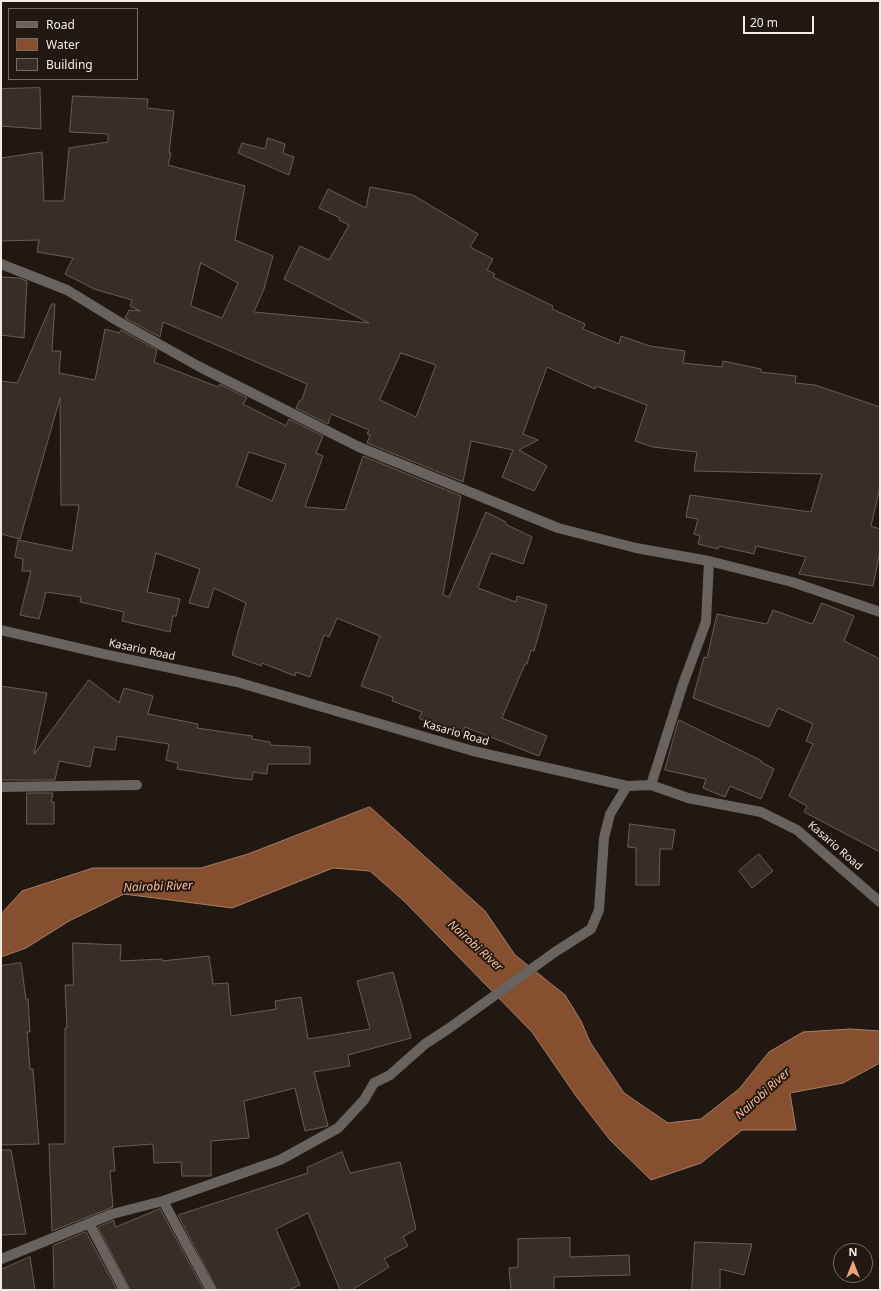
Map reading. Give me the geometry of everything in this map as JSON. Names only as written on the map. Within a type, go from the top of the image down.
[{"type":"street","points":[[1,264],[66,290],[198,366],[360,447],[558,528],[636,548],[709,561],[792,582],[880,612]]},
{"type":"street","points":[[651,785],[683,684],[706,622],[709,561]]},
{"type":"street","name":"Kasario Road","points":[[1,630],[104,654],[237,682],[473,751],[627,786],[651,785],[688,798],[762,812],[797,830],[880,902]]},
{"type":"street","points":[[1,788],[137,784]]},
{"type":"street","points":[[1,1260],[112,1214],[163,1201],[280,1160],[338,1128],[364,1100],[374,1083],[390,1075],[425,1044],[555,952],[591,929],[599,910],[604,838],[610,814],[627,786]]},
{"type":"street","points":[[163,1201],[211,1290]]},
{"type":"street","points":[[89,1223],[124,1290]]},
{"type":"water","name":"Nairobi River","points":[[370,807],[485,911],[515,955],[565,995],[581,1021],[590,1042],[624,1093],[668,1123],[701,1119],[739,1089],[769,1052],[803,1032],[850,1029],[880,1031],[880,1063],[843,1083],[790,1093],[796,1130],[742,1130],[701,1163],[651,1180],[610,1140],[576,1096],[532,1032],[404,901],[370,871],[333,868],[232,908],[124,894],[69,921],[26,948],[1,957],[1,914],[22,891],[93,868],[201,868],[248,854]]},
{"type":"building","points":[[40,88],[41,129],[1,126],[1,89]]},
{"type":"building","points":[[73,96],[148,99],[147,108],[174,111],[169,153],[171,153],[168,165],[245,186],[235,240],[273,256],[264,289],[254,312],[369,323],[284,279],[300,246],[329,260],[349,225],[339,220],[340,218],[319,208],[328,189],[366,208],[370,187],[413,195],[478,234],[470,247],[493,259],[487,270],[495,274],[493,277],[553,306],[552,309],[585,324],[583,329],[619,344],[621,336],[650,346],[685,351],[683,363],[722,367],[723,361],[761,369],[761,372],[796,376],[795,383],[815,385],[880,407],[880,487],[871,526],[880,529],[880,551],[873,586],[799,574],[806,557],[756,546],[754,554],[719,546],[718,549],[698,544],[700,536],[694,534],[698,519],[686,517],[690,495],[811,512],[822,474],[694,471],[697,452],[653,447],[635,441],[647,405],[596,386],[595,389],[547,367],[523,434],[538,440],[519,450],[547,466],[534,491],[502,477],[513,450],[471,441],[463,482],[367,443],[370,435],[367,434],[369,430],[331,414],[328,424],[296,408],[300,400],[302,400],[307,384],[163,322],[160,337],[125,318],[129,310],[140,311],[130,306],[132,300],[94,289],[65,274],[73,258],[37,252],[39,240],[1,241],[1,158],[42,152],[44,201],[64,201],[69,148],[108,142],[108,134],[70,132]],"holes":[[[201,263],[238,283],[222,318],[191,306]],[[401,353],[436,365],[416,417],[380,400]]]},
{"type":"building","points":[[268,138],[285,144],[283,153],[294,157],[289,175],[238,153],[242,143],[265,149]]},
{"type":"building","points":[[1,277],[19,278],[27,281],[24,338],[1,335]]},
{"type":"building","points":[[52,304],[55,304],[52,351],[61,351],[59,373],[95,380],[105,329],[119,333],[121,330],[157,350],[154,362],[218,387],[220,384],[247,398],[243,404],[286,426],[289,419],[323,436],[316,453],[323,456],[305,507],[345,510],[363,456],[461,496],[443,595],[449,597],[486,512],[506,522],[505,524],[532,537],[523,564],[491,553],[478,588],[516,602],[517,596],[547,605],[534,651],[531,650],[527,664],[525,664],[502,718],[547,736],[539,756],[465,727],[462,733],[446,726],[444,730],[419,718],[422,712],[392,701],[393,697],[361,686],[380,636],[337,618],[329,637],[324,635],[310,677],[296,672],[295,676],[262,663],[261,666],[232,655],[246,603],[214,588],[208,608],[189,603],[200,569],[156,553],[147,592],[180,599],[176,616],[173,616],[170,632],[122,621],[124,612],[80,602],[81,597],[46,592],[39,619],[20,615],[31,571],[22,571],[23,559],[15,557],[18,540],[72,551],[79,505],[61,505],[60,398],[20,539],[1,534],[1,381],[17,383]],"holes":[[[249,452],[286,464],[272,501],[237,486]]]},
{"type":"building","points":[[822,603],[854,616],[844,641],[880,659],[880,852],[804,812],[807,806],[789,796],[813,744],[806,741],[813,724],[778,708],[769,727],[693,698],[704,657],[707,658],[717,614],[767,624],[773,610],[812,624]]},
{"type":"building","points":[[89,680],[119,703],[124,688],[153,696],[148,714],[198,724],[197,728],[252,736],[252,739],[270,742],[270,745],[310,747],[310,764],[268,764],[267,774],[253,772],[252,780],[233,778],[177,769],[178,763],[166,760],[169,744],[117,736],[115,750],[94,747],[90,767],[59,761],[55,780],[1,780],[1,686],[47,693],[34,754]]},
{"type":"building","points":[[679,720],[762,761],[761,762],[774,769],[761,799],[730,786],[725,797],[703,788],[706,779],[665,770]]},
{"type":"building","points":[[27,793],[53,793],[51,802],[54,802],[54,824],[27,824]]},
{"type":"building","points":[[630,824],[675,830],[672,849],[660,849],[659,885],[636,885],[636,848],[628,847]]},
{"type":"building","points":[[759,854],[773,871],[752,888],[739,871]]},
{"type":"building","points":[[73,943],[121,945],[120,961],[162,959],[162,961],[209,956],[213,984],[228,983],[231,1016],[276,1009],[275,1001],[301,997],[308,1039],[370,1029],[357,981],[393,972],[411,1038],[348,1055],[350,1066],[314,1072],[328,1126],[305,1131],[295,1088],[244,1101],[249,1138],[211,1141],[211,1176],[182,1176],[181,1162],[154,1163],[153,1144],[113,1147],[115,1171],[110,1171],[113,1207],[52,1231],[49,1144],[65,1144],[65,1028],[67,1028],[65,985],[73,985]]},
{"type":"building","points":[[21,963],[26,999],[28,999],[30,1032],[27,1032],[30,1069],[33,1069],[39,1144],[1,1145],[1,966]]},
{"type":"building","points":[[1,1150],[11,1150],[26,1234],[1,1235]]},
{"type":"building","points":[[342,1152],[350,1173],[400,1162],[416,1229],[403,1237],[408,1246],[384,1259],[389,1267],[352,1290],[340,1290],[308,1213],[276,1229],[300,1285],[289,1290],[217,1290],[178,1215],[308,1173],[307,1168]]},
{"type":"building","points":[[160,1209],[204,1290],[130,1290],[98,1227],[114,1220],[115,1227]]},
{"type":"building","points":[[86,1232],[117,1290],[54,1290],[53,1246]]},
{"type":"building","points":[[570,1238],[570,1257],[629,1255],[630,1275],[554,1277],[554,1290],[511,1290],[509,1268],[518,1267],[518,1239]]},
{"type":"building","points":[[695,1242],[752,1244],[744,1275],[720,1269],[720,1290],[692,1290]]},
{"type":"building","points":[[30,1257],[35,1290],[1,1290],[1,1270]]}]
